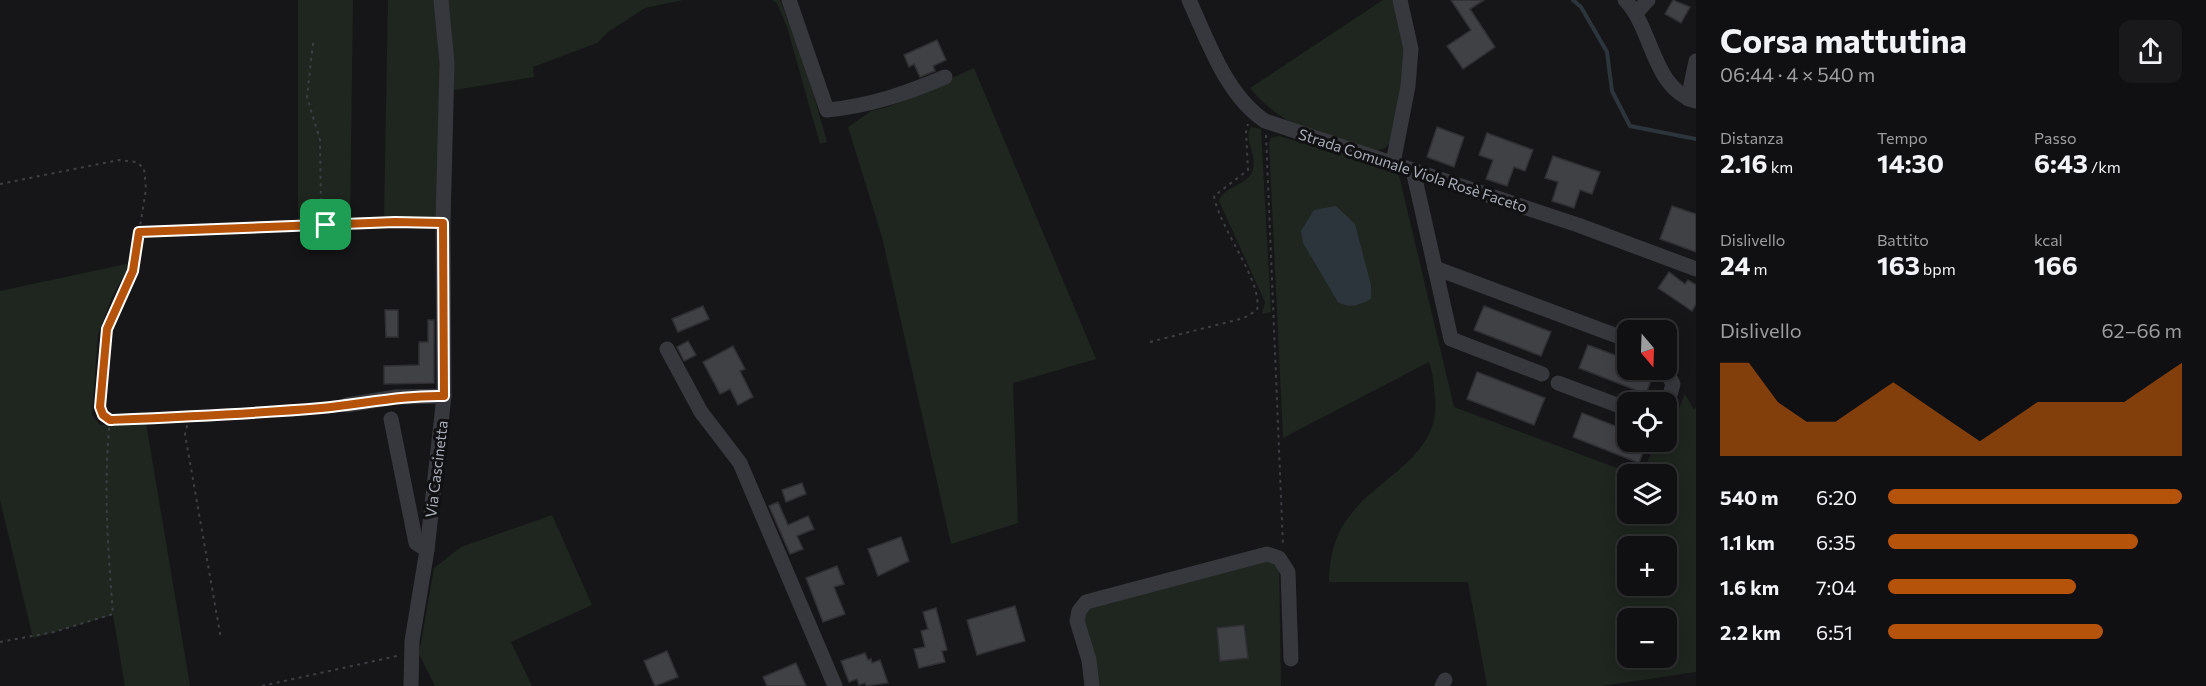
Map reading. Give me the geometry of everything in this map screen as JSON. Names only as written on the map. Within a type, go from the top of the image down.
[{"type":"street","name":"Via Cascinetta","points":[[411,686],[412,653],[427,550],[444,396],[443,223],[447,63],[441,0]]},
{"type":"street","points":[[789,0],[827,110],[862,107],[905,94],[945,77]]},
{"type":"street","points":[[1189,0],[1223,71],[1259,117]]},
{"type":"street","points":[[1393,163],[1408,86],[1411,49],[1400,0]]},
{"type":"street","points":[[1625,0],[1637,12],[1658,68],[1692,100]]},
{"type":"street","points":[[1637,12],[1648,0]]},
{"type":"street","points":[[1692,100],[1696,61]]},
{"type":"street","name":"Strada Comunale Viola Rosè Faceto","points":[[1259,117],[1578,225],[1696,269]]},
{"type":"street","points":[[1413,170],[1451,339],[1542,374]]},
{"type":"street","points":[[1435,268],[1617,336]]},
{"type":"street","points":[[667,349],[701,412],[740,463],[835,686]]},
{"type":"street","points":[[1558,383],[1617,405]]},
{"type":"street","points":[[347,405],[396,397],[444,396]]},
{"type":"street","points":[[391,419],[416,543],[427,550]]},
{"type":"street","points":[[1092,686],[1089,660],[1077,621],[1079,611],[1086,603],[1261,555],[1276,556],[1283,562],[1288,579],[1291,659]]},
{"type":"path","points":[[313,43],[307,97],[320,140],[321,211],[326,225]]},
{"type":"path","points":[[1150,342],[1244,318],[1257,310],[1256,291],[1221,217],[1214,196],[1248,170],[1246,132],[1259,117]]},
{"type":"path","points":[[1259,117],[1283,562]]},
{"type":"path","points":[[0,184],[118,160],[142,164],[146,189],[133,271],[110,319],[105,337],[100,407],[103,415],[110,420],[189,417],[347,405]]},
{"type":"path","points":[[139,232],[395,222],[443,223]]},
{"type":"path","points":[[189,417],[185,434],[221,639]]},
{"type":"path","points":[[0,642],[54,632],[113,614],[108,550],[110,420]]},
{"type":"path","points":[[262,686],[412,653]]},
{"type":"shaded area","points":[[298,0],[353,0],[350,221],[298,223]]},
{"type":"shaded area","points":[[388,0],[437,0],[440,82],[438,216],[434,218],[384,219]]},
{"type":"shaded area","points":[[447,0],[683,0],[645,8],[608,32],[597,43],[533,67],[534,77],[454,90]]},
{"type":"shaded area","points":[[772,0],[780,0],[804,61],[827,142],[820,144],[787,27],[777,3]]},
{"type":"shaded area","points":[[1383,0],[1396,0],[1407,41],[1394,139],[1385,148],[1375,151],[1307,130],[1277,113],[1250,88]]},
{"type":"shaded area","points":[[974,68],[1096,359],[1013,383],[1018,523],[951,544],[882,237],[848,127],[871,111],[891,106]]},
{"type":"shaded area","points":[[1251,127],[1261,129],[1271,312],[1262,314],[1265,302],[1219,201],[1225,192],[1251,175],[1254,163],[1248,137]]},
{"type":"shaded area","points":[[1279,136],[1398,171],[1454,407],[1617,468],[1617,524],[1677,524],[1677,464],[1646,464],[1651,452],[1677,452],[1677,413],[1685,394],[1694,410],[1696,407],[1696,672],[1602,686],[1487,686],[1468,582],[1329,582],[1333,548],[1348,518],[1361,503],[1418,451],[1428,436],[1434,418],[1433,379],[1429,362],[1283,438],[1269,143],[1271,138]]},
{"type":"shaded area","points":[[1336,206],[1355,224],[1371,285],[1371,299],[1354,305],[1338,302],[1303,243],[1301,231],[1314,210]]},
{"type":"shaded area","points":[[131,263],[112,297],[98,335],[92,415],[100,425],[146,423],[190,686],[125,686],[113,615],[33,638],[0,500],[0,291]]},
{"type":"shaded area","points":[[552,515],[592,605],[511,642],[532,686],[435,686],[419,654],[434,568],[461,547]]},
{"type":"shaded area","points":[[1258,559],[1279,563],[1281,686],[1096,686],[1081,619],[1087,606]]},
{"type":"building","points":[[1451,0],[1484,0],[1470,9],[1495,47],[1463,69],[1447,46],[1471,30]]},
{"type":"building","points":[[1673,0],[1690,7],[1681,23],[1665,14]]},
{"type":"building","points":[[937,40],[946,60],[933,66],[935,71],[920,77],[914,64],[909,67],[904,55]]},
{"type":"building","points":[[1437,127],[1464,137],[1454,167],[1427,157]]},
{"type":"building","points":[[1487,133],[1533,150],[1525,171],[1514,167],[1507,186],[1486,179],[1493,160],[1479,155]]},
{"type":"building","points":[[1553,156],[1600,172],[1592,194],[1580,190],[1574,208],[1552,201],[1558,182],[1545,178]]},
{"type":"building","points":[[1672,206],[1696,214],[1696,252],[1660,239]]},
{"type":"building","points":[[1669,272],[1685,284],[1688,280],[1696,285],[1696,304],[1692,311],[1658,288]]},
{"type":"building","points":[[703,306],[709,319],[678,332],[672,319]]},
{"type":"building","points":[[1484,306],[1551,332],[1541,356],[1474,330]]},
{"type":"building","points":[[385,310],[398,310],[398,337],[386,337]]},
{"type":"building","points":[[428,320],[434,320],[434,383],[384,384],[384,366],[419,365],[419,342],[428,342]]},
{"type":"building","points":[[688,341],[696,355],[684,361],[677,347]]},
{"type":"building","points":[[1588,345],[1617,356],[1617,380],[1651,380],[1647,392],[1641,392],[1579,368]]},
{"type":"building","points":[[733,346],[745,369],[740,371],[753,397],[738,405],[730,389],[720,394],[703,362]]},
{"type":"building","points":[[1477,372],[1545,398],[1534,425],[1467,399]]},
{"type":"building","points":[[1582,413],[1617,427],[1617,452],[1643,452],[1639,463],[1573,437]]},
{"type":"building","points":[[802,483],[806,494],[786,502],[782,490]]},
{"type":"building","points":[[778,502],[788,525],[808,516],[814,529],[797,536],[803,549],[790,554],[769,506]]},
{"type":"building","points":[[901,537],[909,561],[878,576],[868,549]]},
{"type":"building","points":[[837,566],[844,584],[834,587],[845,614],[823,622],[806,578]]},
{"type":"building","points":[[1015,606],[1025,641],[977,655],[967,620]]},
{"type":"building","points":[[936,608],[947,650],[942,651],[945,662],[919,668],[914,649],[925,647],[921,631],[928,629],[923,612]]},
{"type":"building","points":[[1244,625],[1248,658],[1220,661],[1217,628]]},
{"type":"building","points":[[667,651],[678,677],[655,686],[644,661]]},
{"type":"building","points":[[865,653],[872,663],[880,660],[888,683],[866,686],[865,683],[859,685],[857,679],[849,682],[841,661]]},
{"type":"building","points":[[796,663],[806,686],[767,686],[763,677]]},
{"type":"waterway","points":[[1573,0],[1581,7],[1607,52],[1612,91],[1630,126],[1696,139]]},
{"type":"route","points":[[395,222],[443,223],[444,396],[412,395],[318,408],[189,417],[110,420],[103,415],[100,407],[105,337],[110,319],[133,271],[139,232],[326,225],[395,222]]}]
